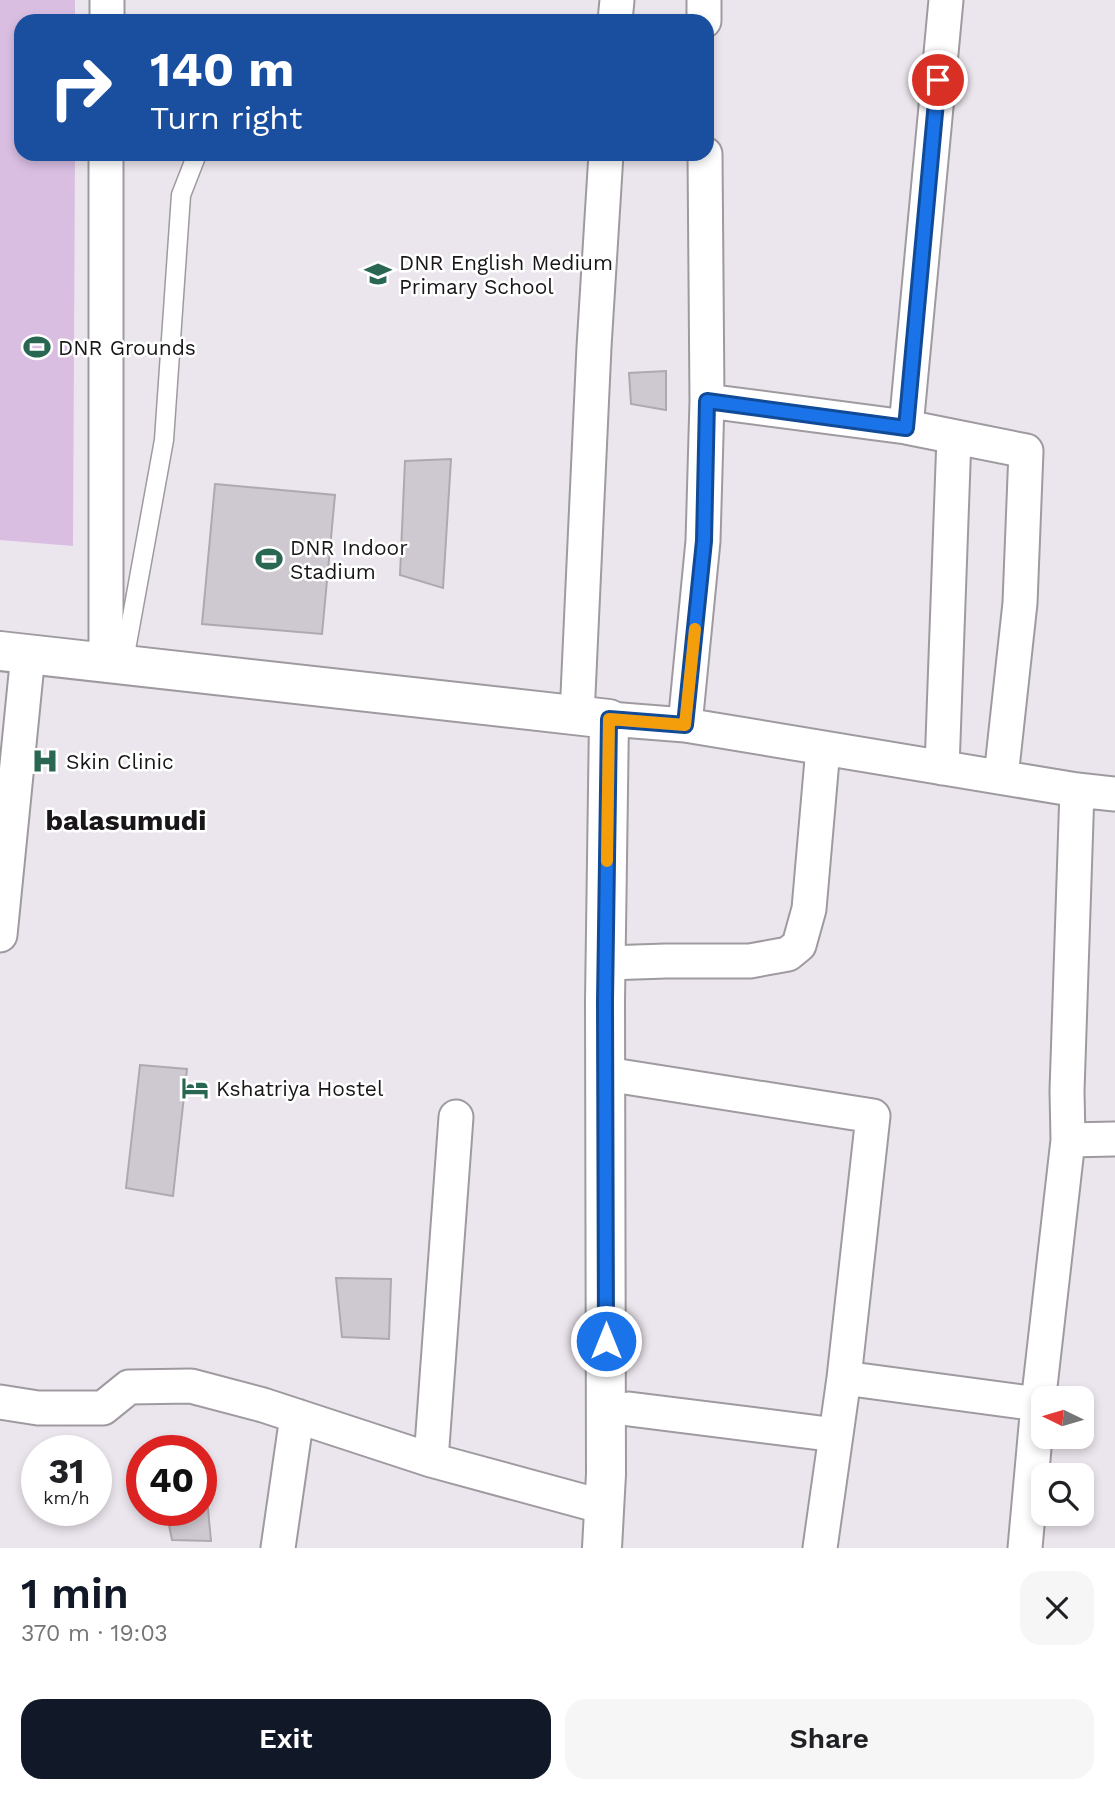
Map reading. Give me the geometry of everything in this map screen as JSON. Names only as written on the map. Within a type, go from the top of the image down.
[{"type":"street","points":[[906,428],[946,0]]},
{"type":"street","points":[[106,161],[114,665]]},
{"type":"street","points":[[602,1548],[606,1474],[606,963],[593,718],[594,347],[606,161]]},
{"type":"street","points":[[685,725],[704,541],[707,401],[705,161]]},
{"type":"street","points":[[707,401],[906,428],[1026,451],[1020,603],[1001,777]]},
{"type":"street","points":[[942,768],[954,437]]},
{"type":"street","points":[[0,935],[14,653],[593,718],[685,725],[1115,794]]},
{"type":"street","points":[[606,963],[750,961],[788,954],[799,945],[809,909],[823,748]]},
{"type":"street","points":[[1040,1386],[1068,1140],[1067,1091],[1077,790]]},
{"type":"street","points":[[606,1074],[873,1116],[844,1378],[820,1548]]},
{"type":"street","points":[[431,1460],[456,1118]]},
{"type":"street","points":[[1068,1140],[1115,1139]]},
{"type":"street","points":[[844,1378],[1031,1403]]},
{"type":"street","points":[[0,1402],[38,1408],[103,1408],[130,1387],[191,1386],[297,1416],[431,1460],[604,1507]]},
{"type":"street","points":[[629,1409],[836,1435]]},
{"type":"street","points":[[278,1548],[297,1416]]},
{"type":"street","points":[[1025,1548],[1034,1449]]},
{"type":"lane","points":[[114,665],[164,440],[181,195],[194,161]]},
{"type":"shaded area","name":"DNR Grounds","points":[[0,0],[75,0],[75,14],[14,14],[14,161],[75,161],[73,546],[0,540]]},
{"type":"building","points":[[666,371],[666,410],[631,404],[629,373]]},
{"type":"building","points":[[451,459],[443,588],[400,575],[405,461]]},
{"type":"building","name":"DNR Indoor Stadium","points":[[215,484],[335,495],[322,634],[202,624]]},
{"type":"building","points":[[140,1065],[187,1069],[173,1196],[126,1188]]},
{"type":"building","points":[[336,1278],[391,1279],[389,1339],[342,1337]]},
{"type":"building","points":[[169,1526],[210,1526],[211,1541],[172,1540]]},
{"type":"slow traffic","points":[[607,861],[609,719],[685,725],[695,629]]},
{"type":"place","name":"DNR English Medium Primary School","points":[[378,274]]},
{"type":"place","name":"DNR Grounds","points":[[37,347]]},
{"type":"place","name":"DNR Indoor Stadium","points":[[269,559]]},
{"type":"place","name":"Skin Clinic","points":[[45,761]]},
{"type":"place","name":"Kshatriya Hostel","points":[[195,1088]]},
{"type":"district","name":"balasumudi","points":[[126,820]]},
{"type":"route","points":[[606,1341],[605,1001],[609,719],[685,725],[704,541],[707,401],[906,428],[938,80]]}]
